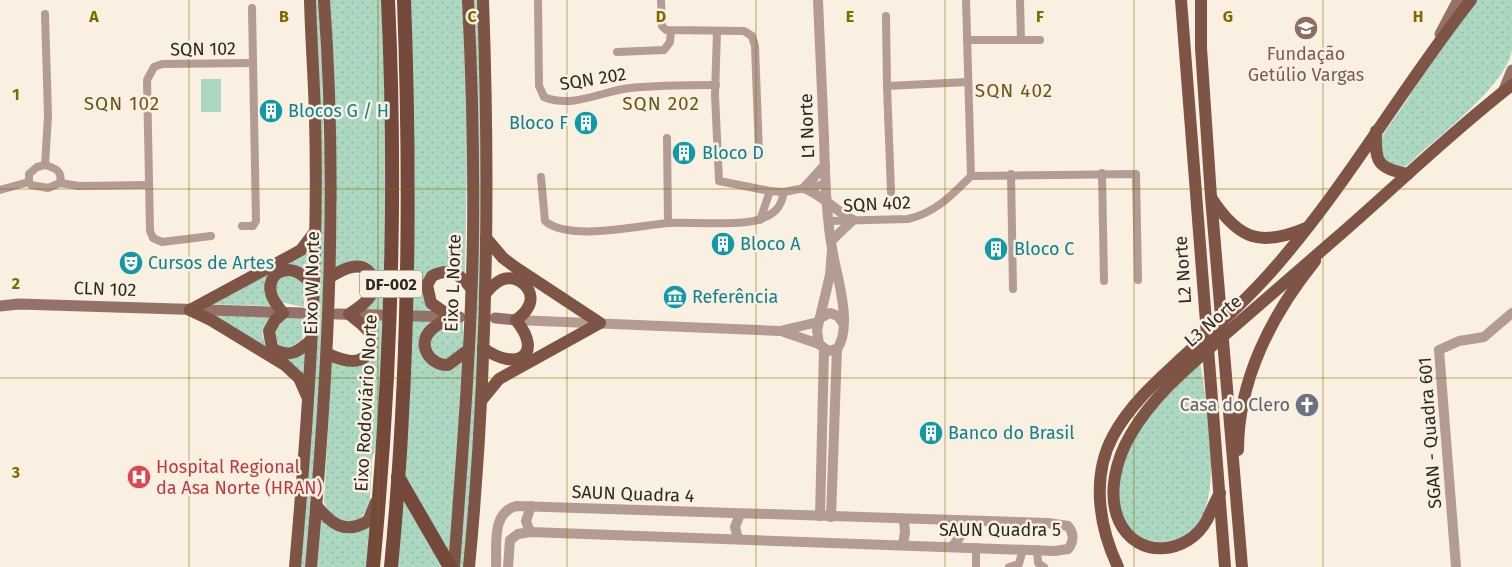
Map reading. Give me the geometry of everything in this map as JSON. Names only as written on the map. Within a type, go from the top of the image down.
[{"type":"highway","name":"Eixo Rodoviário Norte","points":[[373,567],[381,488],[390,335],[393,170],[388,0]]},
{"type":"highway","name":"Eixo Rodoviário Norte","points":[[391,567],[406,346],[409,178],[404,0]]},
{"type":"highway","name":"Eixo Rodoviário Norte","points":[[398,477],[452,567]]},
{"type":"main road","name":"Eixo W Norte","points":[[295,567],[309,401],[313,285],[315,117],[310,0]]},
{"type":"main road","name":"Eixo W Norte","points":[[311,567],[328,354],[330,277],[329,92],[324,0]]},
{"type":"main road","name":"Eixo L Norte","points":[[452,567],[471,288],[472,95],[468,0]]},
{"type":"main road","name":"Eixo L Norte","points":[[469,567],[481,401],[486,293],[486,81],[483,0]]},
{"type":"main road","name":"L2 Norte","points":[[1181,0],[1225,567]]},
{"type":"main road","name":"L2 Norte","points":[[1201,0],[1201,48],[1211,197],[1242,567]]},
{"type":"main road","name":"L3 Norte","points":[[1431,51],[1458,0]]},
{"type":"main road","name":"L3 Norte","points":[[1118,567],[1104,531],[1100,508],[1100,481],[1104,458],[1113,437],[1145,392],[1248,297],[1308,227],[1431,51],[1471,0]]},
{"type":"main road","name":"L3 Norte","points":[[1220,493],[1198,534],[1177,547],[1155,549],[1143,545],[1128,534],[1120,524],[1116,515],[1113,487],[1123,449],[1143,416],[1160,394],[1304,263],[1507,89],[1512,70]]},
{"type":"main road","points":[[1376,131],[1375,150],[1380,165],[1386,169],[1408,174]]},
{"type":"main road","points":[[1211,197],[1228,220],[1238,229],[1258,239],[1280,238],[1308,227]]},
{"type":"main road","points":[[190,310],[301,250],[314,233]]},
{"type":"main road","points":[[481,401],[499,379],[600,323],[515,267],[503,258],[486,238]]},
{"type":"main road","points":[[1238,512],[1238,443],[1241,416],[1258,356],[1281,308],[1333,240]]},
{"type":"main road","points":[[330,277],[355,266],[363,268],[371,274],[373,288],[371,298],[349,314]]},
{"type":"main road","points":[[311,340],[297,352],[284,354],[272,348],[269,331],[275,320],[283,313],[271,296],[271,285],[275,275],[280,271],[292,270],[299,272],[313,285]]},
{"type":"main road","points":[[455,317],[431,303],[426,292],[428,280],[437,273],[452,272],[459,274],[471,288]]},
{"type":"main road","points":[[486,293],[495,284],[506,278],[522,282],[530,294],[530,304],[516,320]]},
{"type":"main road","name":"CLN 102","points":[[0,300],[19,304]]},
{"type":"main road","name":"CLN 102","points":[[0,306],[19,304],[302,313]]},
{"type":"main road","points":[[190,310],[211,320],[286,365],[299,378],[309,401]]},
{"type":"main road","points":[[336,314],[384,315]]},
{"type":"main road","points":[[328,354],[344,360],[356,361],[365,357],[370,351],[372,340],[369,332],[349,314]]},
{"type":"main road","points":[[414,316],[455,317]]},
{"type":"main road","points":[[455,317],[430,330],[425,345],[428,356],[437,363],[448,365],[468,350]]},
{"type":"main road","points":[[495,318],[516,320]]},
{"type":"main road","points":[[483,348],[506,361],[523,356],[529,341],[516,320]]},
{"type":"main road","points":[[316,505],[333,522],[354,528],[368,521],[373,513],[381,488]]},
{"type":"street","name":"SQN 202","points":[[538,0],[539,86],[544,97],[550,100],[571,101],[628,88],[716,85]]},
{"type":"street","points":[[661,0],[662,26],[670,31],[744,31],[754,39],[759,153]]},
{"type":"street","name":"L1 Norte","points":[[818,0],[825,184],[832,246],[842,293],[843,323]]},
{"type":"street","points":[[966,0],[971,176],[1010,174],[1136,174],[1138,280]]},
{"type":"street","points":[[1020,0],[1021,40]]},
{"type":"street","name":"SQN 102","points":[[242,226],[253,226],[256,221],[252,8]]},
{"type":"street","points":[[44,166],[48,116],[45,14]]},
{"type":"street","name":"SQN 402","points":[[886,16],[891,192]]},
{"type":"street","name":"SQN 202","points":[[616,52],[664,50],[670,42],[670,31]]},
{"type":"street","points":[[717,31],[716,85],[719,181],[770,192],[784,192],[825,184]]},
{"type":"street","points":[[967,40],[1040,40]]},
{"type":"street","name":"SQN 102","points":[[211,236],[162,242],[156,241],[150,231],[147,90],[150,72],[154,67],[162,64],[253,63]]},
{"type":"street","points":[[888,86],[968,82]]},
{"type":"street","points":[[667,138],[668,223]]},
{"type":"street","points":[[804,188],[824,165]]},
{"type":"street","points":[[44,166],[59,172],[62,176],[60,183],[54,187],[42,188],[29,182],[29,174],[44,166]]},
{"type":"street","points":[[1102,173],[1104,281]]},
{"type":"street","points":[[1010,174],[1013,289]]},
{"type":"street","name":"SQN 402","points":[[829,221],[920,216],[930,213],[946,201],[971,176]]},
{"type":"street","points":[[542,177],[545,221],[557,228],[585,231],[633,229],[668,223],[760,220],[776,212],[782,204],[784,192]]},
{"type":"street","points":[[0,189],[29,182]]},
{"type":"street","points":[[60,183],[79,186],[148,185]]},
{"type":"street","points":[[804,188],[816,193],[827,203],[853,220],[832,246]]},
{"type":"street","points":[[760,220],[770,192]]},
{"type":"street","name":"L1 Norte","points":[[819,320],[830,275],[832,246]]},
{"type":"street","points":[[516,320],[780,331],[819,320],[830,313],[838,316],[843,323],[841,344],[837,349],[831,517]]},
{"type":"street","name":"SGAN - Quadra 601","points":[[1456,567],[1439,350],[1459,341],[1484,337],[1512,313]]},
{"type":"street","points":[[819,320],[816,330],[821,347],[820,516]]},
{"type":"street","points":[[780,331],[821,347],[837,349]]},
{"type":"street","points":[[530,506],[526,521],[530,532]]},
{"type":"street","name":"SAUN Quadra 4","points":[[496,567],[498,530],[501,516],[511,508],[530,506],[820,516]]},
{"type":"street","points":[[508,567],[510,540],[518,534],[530,532],[738,539],[735,527],[740,514]]},
{"type":"street","name":"SAUN Quadra 5","points":[[738,539],[1023,549],[1068,549],[1073,541],[1070,528],[1063,524],[820,516]]},
{"type":"street","points":[[903,545],[904,520]]},
{"type":"street","points":[[952,547],[972,521]]},
{"type":"street","points":[[976,547],[976,567]]},
{"type":"street","points":[[1008,567],[1019,564],[1023,549]]},
{"type":"street","points":[[1037,549],[1038,564],[1044,567]]},
{"type":"green space","points":[[314,0],[319,0],[323,95],[324,287],[317,428],[305,567],[299,567],[304,514]]},
{"type":"green space","points":[[325,0],[382,0],[387,156],[385,309],[360,309],[372,272],[335,271],[337,207],[333,178]]},
{"type":"green space","points":[[409,0],[463,0],[468,102],[465,275],[431,272],[438,312],[413,311],[415,178]]},
{"type":"green space","points":[[472,0],[478,0],[482,111],[479,363],[464,567],[457,567],[463,504]]},
{"type":"green space","points":[[1473,0],[1512,0],[1512,50],[1507,65],[1483,96],[1409,164],[1402,168],[1387,165],[1378,142],[1409,97],[1426,67]]},
{"type":"green space","points":[[201,79],[221,79],[221,112],[201,112]]},
{"type":"green space","points":[[310,242],[309,278],[279,268],[274,306],[209,304]]},
{"type":"green space","points":[[286,272],[304,282],[304,307],[280,302],[272,285]]},
{"type":"green space","points":[[209,313],[274,315],[262,332],[265,344],[270,349],[305,347],[305,383]]},
{"type":"green space","points":[[304,316],[302,342],[297,348],[275,348],[273,325],[279,319]]},
{"type":"green space","points":[[356,317],[385,319],[378,441],[372,459],[370,501],[362,517],[356,520],[345,521],[335,516],[324,502],[332,357],[346,363],[375,343]]},
{"type":"green space","points":[[413,320],[436,320],[425,358],[463,360],[449,567],[394,567]]},
{"type":"green space","points":[[463,322],[463,346],[456,356],[441,360],[427,344],[429,339],[442,328]]},
{"type":"green space","points":[[1200,361],[1210,439],[1211,480],[1208,499],[1203,515],[1195,527],[1185,535],[1173,540],[1160,542],[1147,540],[1136,535],[1126,526],[1120,514],[1118,484],[1122,462],[1135,430]]},
{"type":"green space","points":[[319,512],[330,525],[372,519],[367,567],[314,567]]},
{"type":"place","name":"Fundação Getúlio Vargas","points":[[1306,28]]},
{"type":"place","name":"Blocos G / H","points":[[271,111]]},
{"type":"place","name":"Bloco F","points":[[586,123]]},
{"type":"place","name":"Bloco D","points":[[684,153]]},
{"type":"place","name":"Bloco A","points":[[723,244]]},
{"type":"place","name":"Bloco C","points":[[996,249]]},
{"type":"place","name":"Cursos de Artes","points":[[131,263]]},
{"type":"place","name":"Referência","points":[[675,297]]},
{"type":"place","name":"Casa do Clero","points":[[1307,405]]},
{"type":"place","name":"Banco do Brasil","points":[[931,433]]},
{"type":"place","name":"Hospital Regional da Asa Norte (HRAN)","points":[[139,477]]},
{"type":"district","name":"SQN 402","points":[[1014,90]]},
{"type":"district","name":"SQN 102","points":[[122,103]]},
{"type":"district","name":"SQN 202","points":[[661,103]]}]
